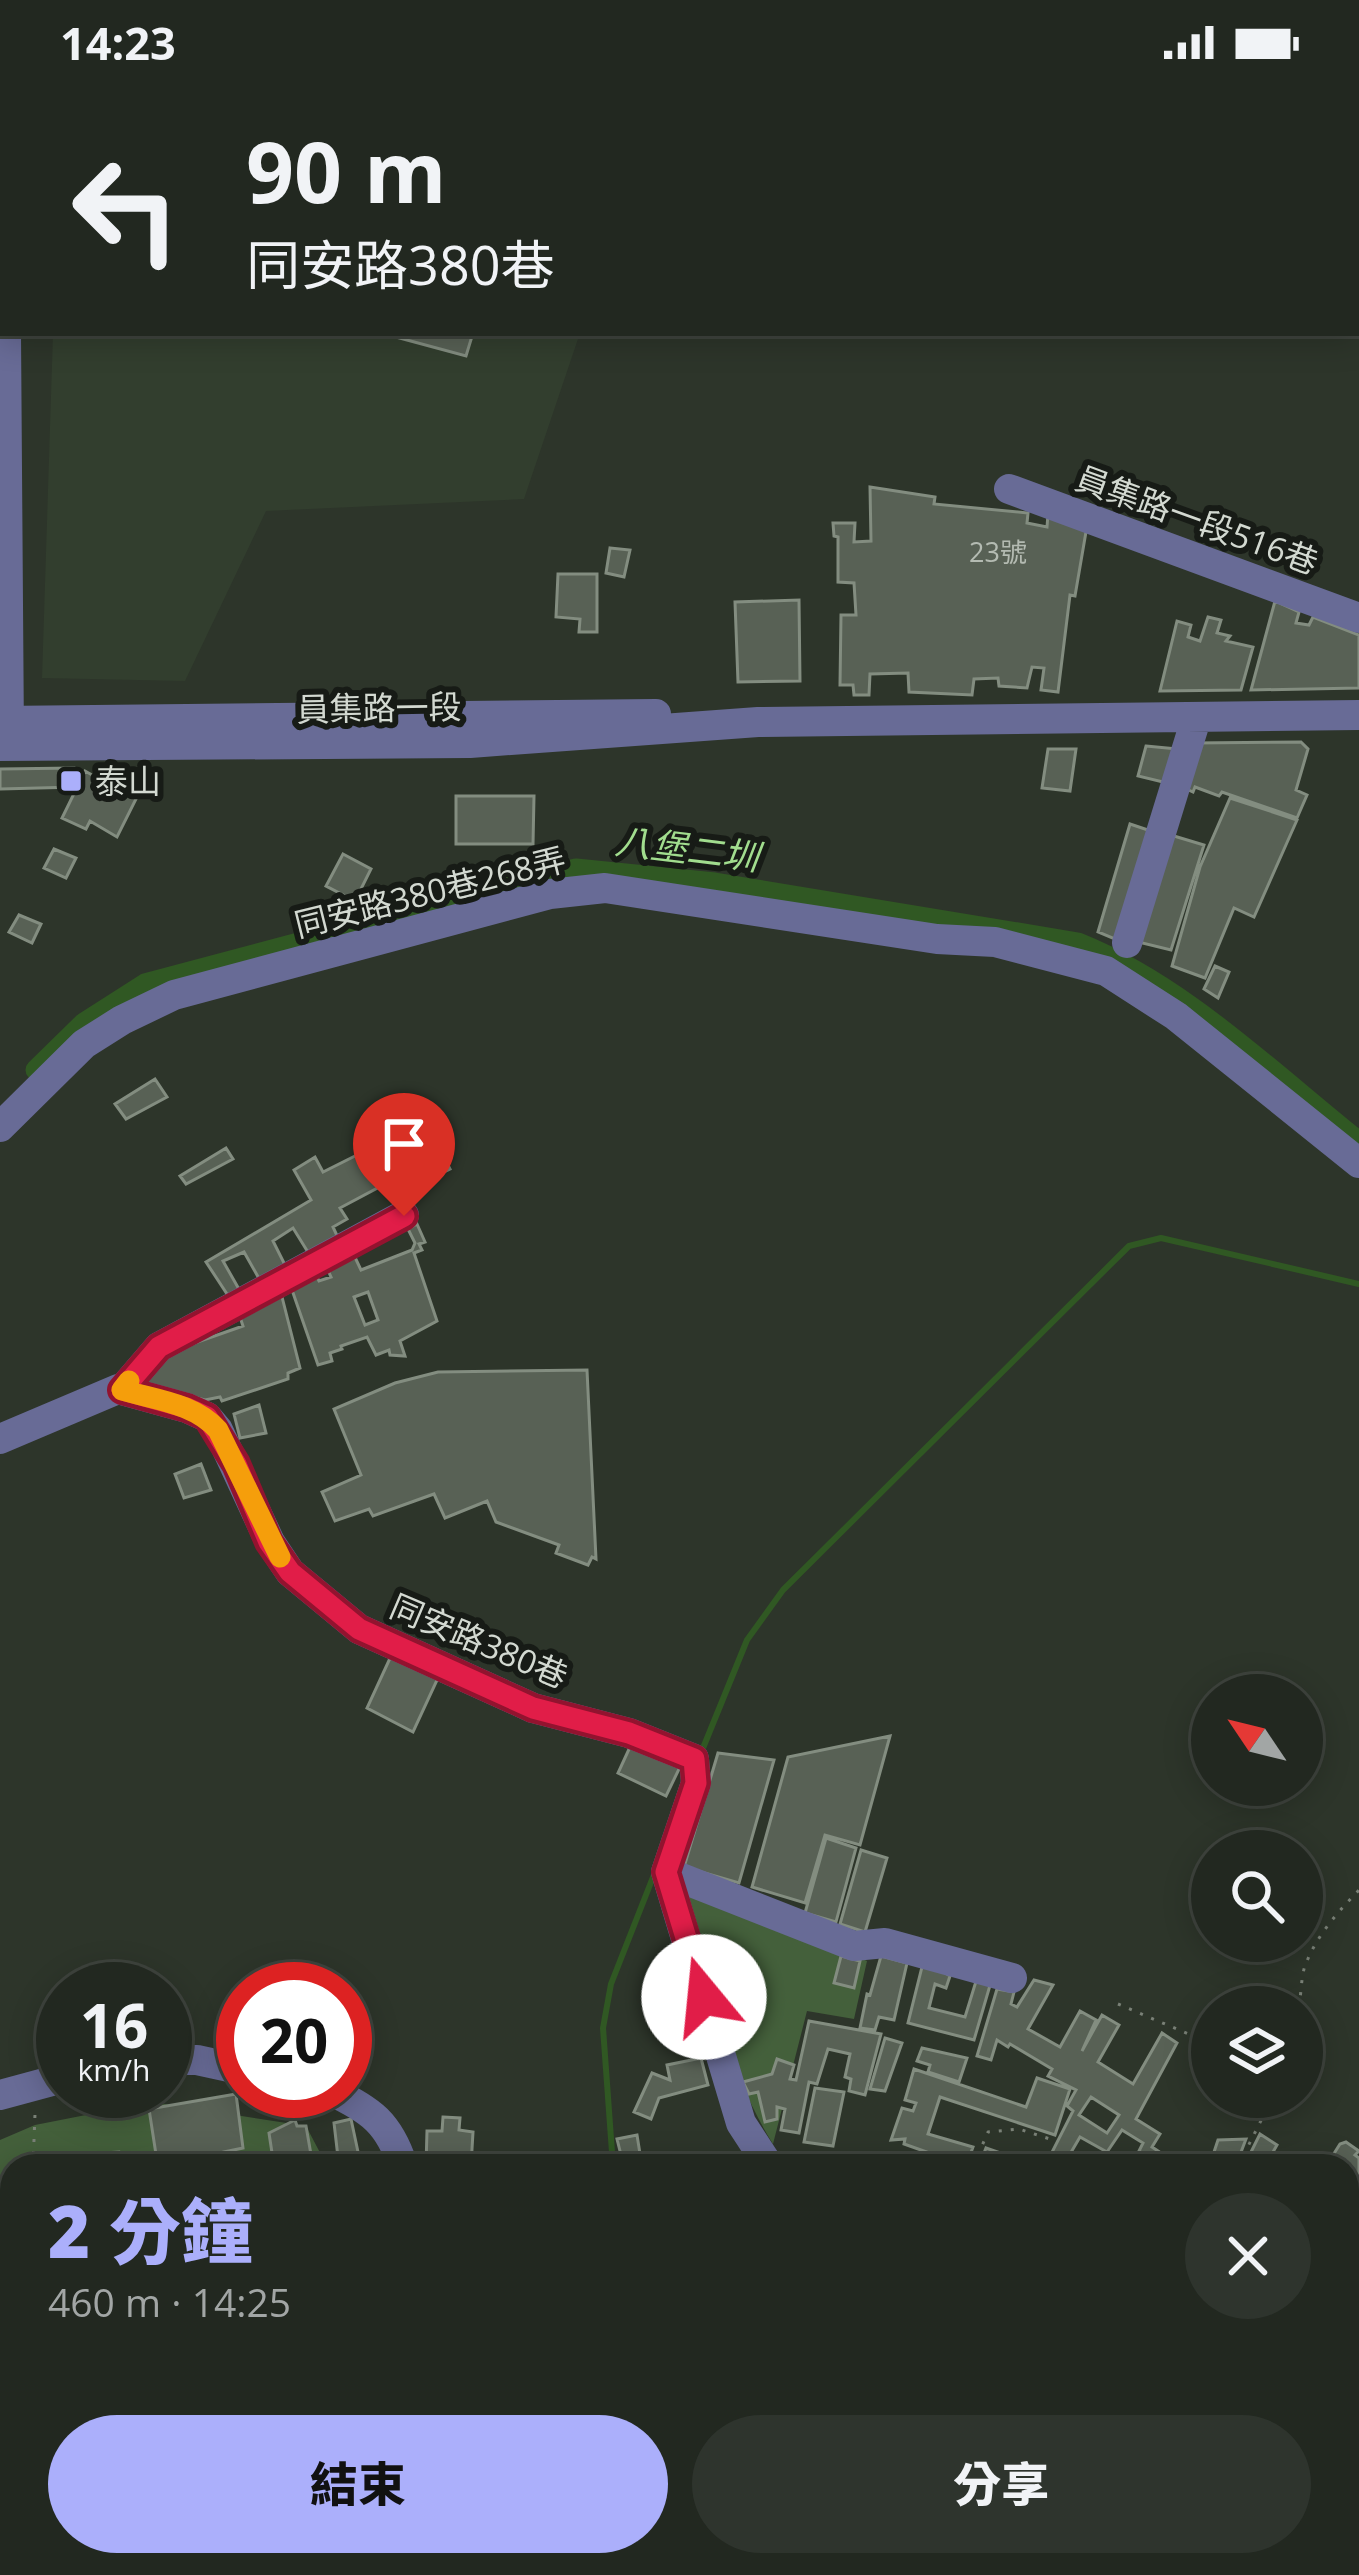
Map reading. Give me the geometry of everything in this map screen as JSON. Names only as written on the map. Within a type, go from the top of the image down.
[{"type":"street","points":[[5,734],[6,336]]},
{"type":"street","name":"員集路一段516巷","points":[[1010,489],[1359,618]]},
{"type":"street","name":"員集路一段","points":[[5,734],[626,712],[758,722],[1359,715]]},
{"type":"street","points":[[1126,943],[1196,719]]},
{"type":"street","name":"同安路380巷268弄","points":[[0,1127],[84,1044],[174,995],[550,893],[605,889],[937,939],[995,942],[1106,971],[1175,1016],[1359,1163]]},
{"type":"street","points":[[0,1439],[122,1390],[159,1347],[404,1216]]},
{"type":"street","name":"同安路380巷","points":[[122,1390],[207,1417],[236,1464],[269,1542],[290,1572],[359,1629],[533,1708],[629,1733],[694,1759],[696,1783],[666,1872]]},
{"type":"street","points":[[666,1872],[854,1946],[885,1943],[1012,1978]]},
{"type":"street","points":[[666,1872],[741,2123],[761,2154]]},
{"type":"street","points":[[0,2095],[36,2085]]},
{"type":"street","points":[[372,2116],[392,2133],[399,2154]]},
{"type":"path","points":[[1302,1986],[1304,1971],[1328,1922],[1359,1890]]},
{"type":"path","points":[[1118,2004],[1191,2035]]},
{"type":"path","points":[[35,2154],[43,2118]]},
{"type":"path","points":[[1244,2154],[1262,2118]]},
{"type":"path","points":[[978,2154],[988,2132],[1019,2129],[1056,2140]]},
{"type":"shaded area","points":[[53,336],[579,336],[524,499],[266,511],[185,681],[42,678]]},
{"type":"green space","points":[[682,1890],[793,1927],[867,1961],[854,2019],[807,2011],[773,2144],[730,2053]]},
{"type":"green space","points":[[192,2108],[216,2112],[216,2118],[306,2126],[321,2154],[0,2154],[0,2140],[35,2125],[71,2118],[192,2118]]},
{"type":"building","points":[[392,336],[472,336],[466,356]]},
{"type":"building","points":[[870,487],[935,497],[934,504],[1028,513],[1027,523],[1047,527],[1048,514],[1087,526],[1075,596],[1070,595],[1058,692],[1041,690],[1044,668],[1032,667],[1027,688],[999,686],[998,678],[974,679],[972,695],[909,692],[908,673],[870,674],[869,695],[854,695],[853,685],[840,685],[841,615],[856,615],[854,583],[838,582],[838,537],[833,523],[855,523],[854,542],[871,541]]},
{"type":"building","points":[[610,548],[630,550],[624,577],[606,573]]},
{"type":"building","points":[[558,574],[597,574],[597,632],[579,632],[580,619],[556,617]]},
{"type":"building","points":[[799,600],[800,681],[738,682],[735,602]]},
{"type":"building","points":[[1275,601],[1299,612],[1296,623],[1309,625],[1313,617],[1359,635],[1359,688],[1251,690]]},
{"type":"building","points":[[1208,617],[1221,620],[1217,633],[1230,636],[1226,641],[1253,647],[1241,690],[1160,691],[1177,621],[1191,625],[1188,637],[1200,641]]},
{"type":"building","points":[[1301,742],[1308,749],[1296,790],[1307,795],[1297,818],[1222,792],[1219,796],[1182,787],[1193,743]]},
{"type":"building","points":[[1146,746],[1178,749],[1167,783],[1138,776]]},
{"type":"building","points":[[1048,749],[1076,749],[1070,791],[1042,788]]},
{"type":"building","points":[[74,768],[76,787],[0,789],[0,769]]},
{"type":"building","points":[[138,768],[149,773],[117,837],[90,821],[86,829],[62,818],[85,771],[126,794]]},
{"type":"building","points":[[456,796],[534,796],[533,844],[456,844]]},
{"type":"building","points":[[1230,798],[1297,820],[1254,917],[1234,908],[1205,978],[1172,966],[1200,867]]},
{"type":"building","points":[[1130,824],[1154,832],[1122,942],[1098,932]]},
{"type":"building","points":[[1164,833],[1204,845],[1171,950],[1134,941]]},
{"type":"building","points":[[54,849],[76,858],[66,878],[44,868]]},
{"type":"building","points":[[343,854],[371,869],[355,901],[326,886]]},
{"type":"building","points":[[19,915],[41,924],[32,943],[9,932]]},
{"type":"building","points":[[1215,966],[1229,972],[1218,998],[1204,989]]},
{"type":"building","points":[[155,1079],[167,1097],[126,1119],[115,1104]]},
{"type":"building","points":[[387,1116],[403,1148],[416,1142],[432,1169],[447,1163],[450,1169],[419,1184],[411,1172],[403,1176],[405,1181],[389,1188],[359,1131]]},
{"type":"building","points":[[226,1148],[233,1159],[186,1184],[180,1176]]},
{"type":"building","points":[[367,1150],[383,1185],[340,1208],[347,1219],[333,1227],[340,1242],[311,1257],[293,1228],[273,1241],[288,1271],[261,1282],[244,1252],[223,1261],[240,1291],[229,1297],[206,1262],[311,1200],[294,1170],[315,1157],[323,1172]]},
{"type":"building","points":[[417,1224],[425,1242],[414,1253],[437,1321],[400,1341],[405,1356],[390,1355],[389,1350],[376,1355],[367,1337],[341,1346],[330,1353],[332,1361],[318,1365],[291,1287],[314,1271],[319,1281],[331,1277],[326,1266],[353,1253],[361,1270],[412,1250],[415,1243],[408,1229]],"holes":[[[368,1292],[378,1320],[365,1325],[354,1297]]]},
{"type":"building","points":[[280,1289],[300,1368],[288,1373],[288,1379],[222,1401],[148,1385],[139,1378],[166,1353],[243,1326],[238,1311]]},
{"type":"building","points":[[587,1370],[596,1559],[592,1557],[588,1565],[556,1553],[559,1545],[496,1522],[487,1501],[445,1518],[434,1494],[373,1516],[369,1509],[335,1521],[322,1492],[361,1475],[334,1409],[395,1383],[438,1372]]},
{"type":"building","points":[[259,1405],[266,1433],[240,1438],[234,1414]]},
{"type":"building","points":[[201,1464],[211,1490],[184,1498],[175,1474]]},
{"type":"building","points":[[391,1656],[438,1678],[413,1732],[367,1708]]},
{"type":"building","points":[[890,1736],[860,1845],[825,1835],[805,1903],[752,1887],[788,1757]]},
{"type":"building","points":[[630,1747],[680,1767],[666,1796],[618,1773]]},
{"type":"building","points":[[718,1753],[774,1760],[739,1883],[684,1867]]},
{"type":"building","points":[[826,1838],[856,1848],[836,1922],[805,1913]]},
{"type":"building","points":[[861,1850],[887,1858],[865,1932],[840,1924]]},
{"type":"building","points":[[841,1956],[860,1961],[854,1988],[834,1983]]},
{"type":"building","points":[[881,1956],[907,1963],[894,2020],[879,2017],[875,2030],[860,2028],[867,1994]]},
{"type":"building","points":[[924,1959],[950,1976],[946,1988],[935,1984],[929,2008],[965,2017],[977,1978],[991,1982],[974,2040],[908,2023]]},
{"type":"building","points":[[1034,1980],[1053,1985],[1028,2029],[1060,2047],[1080,2011],[1096,2020],[1082,2051],[1102,2015],[1119,2025],[1098,2062],[1133,2084],[1162,2033],[1177,2043],[1136,2119],[1160,2134],[1152,2147],[1158,2151],[1144,2154],[1139,2151],[1143,2143],[1122,2130],[1107,2152],[1080,2137],[1070,2154],[1051,2154],[1073,2111],[1067,2106],[1076,2090],[1048,2076],[1052,2069],[1010,2044],[997,2040],[991,2060],[977,2056],[997,1989],[1014,1992],[1011,2004],[1017,2007]],"holes":[[[1091,2097],[1119,2115],[1107,2133],[1079,2115]]]},
{"type":"building","points":[[809,2021],[881,2034],[865,2095],[849,2091],[851,2079],[845,2077],[850,2054],[828,2049],[817,2084],[809,2082],[799,2133],[781,2130],[785,2109],[777,2107],[777,2119],[765,2122],[758,2092],[749,2094],[743,2082],[772,2074],[777,2059],[794,2065],[790,2079],[796,2080]]},
{"type":"building","points":[[885,2038],[902,2043],[885,2091],[870,2089]]},
{"type":"building","points":[[922,2048],[967,2058],[959,2082],[928,2072],[930,2065],[917,2061]]},
{"type":"building","points":[[701,2058],[708,2085],[659,2098],[651,2119],[634,2112],[652,2073],[670,2080],[667,2065]]},
{"type":"building","points":[[914,2069],[1026,2107],[1037,2078],[1070,2089],[1055,2135],[940,2097],[928,2134],[973,2147],[970,2154],[932,2154],[904,2144],[905,2139],[891,2140],[902,2108],[913,2111],[916,2103],[905,2100]]},
{"type":"building","points":[[815,2088],[844,2092],[833,2146],[804,2142]]},
{"type":"building","points":[[216,2097],[216,2118],[239,2118],[243,2148],[224,2154],[156,2154],[150,2118],[192,2118],[192,2102]]},
{"type":"building","points":[[443,2117],[460,2118],[459,2130],[473,2132],[472,2154],[426,2154],[427,2131],[442,2131]]},
{"type":"building","points":[[351,2119],[358,2154],[338,2154],[334,2123]]},
{"type":"building","points":[[295,2120],[297,2126],[306,2126],[311,2154],[272,2154],[269,2133]]},
{"type":"building","points":[[1260,2134],[1277,2145],[1276,2154],[1250,2154]]},
{"type":"building","points":[[637,2135],[640,2154],[621,2154],[617,2139]]},
{"type":"building","points":[[1246,2139],[1240,2154],[1214,2152],[1218,2140]]},
{"type":"building","points":[[1346,2142],[1359,2151],[1334,2154]]},
{"type":"waterway","name":"八堡二圳","points":[[36,1070],[84,1023],[145,984],[576,869],[715,883],[1078,943],[1190,1006],[1359,1142]]},
{"type":"waterway","points":[[701,1753],[747,1640],[783,1590],[1129,1246],[1161,1238],[1359,1284]]},
{"type":"waterway","points":[[612,2154],[603,2028],[611,1984],[655,1872]]},
{"type":"slow traffic","points":[[129,1381],[122,1390],[207,1417],[236,1464],[280,1557]]},
{"type":"place","name":"泰山","points":[[71,781]]},
{"type":"route","points":[[404,1216],[159,1347],[122,1390],[207,1417],[236,1464],[269,1542],[290,1572],[359,1629],[533,1708],[629,1733],[694,1759],[696,1783],[666,1872],[704,1997]]}]
